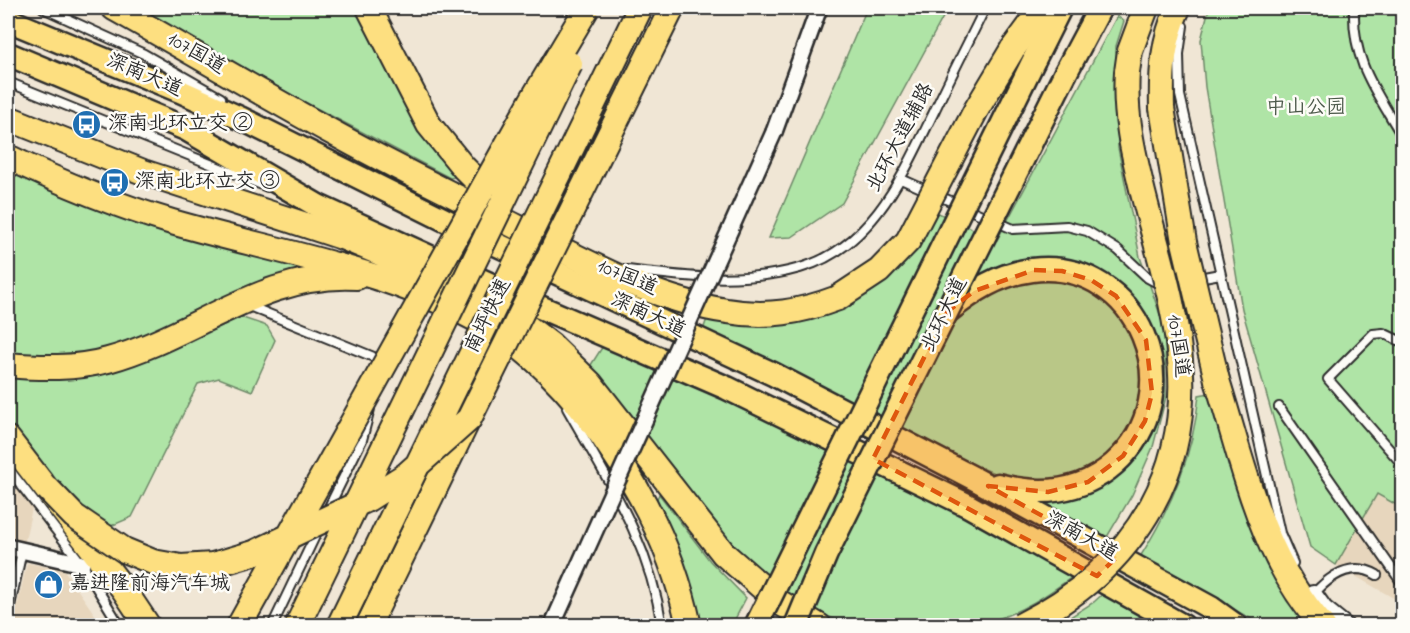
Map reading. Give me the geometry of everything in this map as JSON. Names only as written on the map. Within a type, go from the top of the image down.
[{"type":"highway","name":"107国道","points":[[114,8],[328,130],[571,254],[673,297],[727,311],[783,314],[838,298],[879,271],[908,241],[976,110],[1023,55],[1043,8]]},
{"type":"highway","points":[[369,8],[415,100],[445,147],[514,218],[540,239]]},
{"type":"highway","points":[[239,626],[514,132],[587,8]]},
{"type":"highway","name":"南坪快速","points":[[297,626],[597,8]]},
{"type":"highway","name":"南坪快速","points":[[339,626],[640,8]]},
{"type":"highway","points":[[368,626],[672,8]]},
{"type":"highway","name":"107国道","points":[[1020,626],[1061,604],[1116,558],[1131,539],[1167,474],[1179,428],[1183,382],[1179,337],[1126,122],[1127,72],[1130,51],[1146,8]]},
{"type":"highway","points":[[1178,8],[1168,29],[1161,78],[1162,108],[1184,242],[1218,380],[1269,543],[1277,561],[1309,596],[1323,626]]},
{"type":"highway","points":[[8,117],[143,172],[342,237],[475,293],[529,327],[564,357],[606,403],[724,554],[779,602],[819,626]]},
{"type":"highway","points":[[8,157],[77,189],[171,222],[327,261],[387,281],[416,292],[497,331],[543,368],[591,421],[631,478],[651,514],[676,573],[689,626]]},
{"type":"highway","points":[[8,365],[76,366],[107,361],[165,338],[230,306],[302,281],[353,277],[387,281]]},
{"type":"highway","points":[[475,293],[533,304]]},
{"type":"highway","points":[[48,489],[74,516],[124,550],[153,562],[181,567],[213,565],[254,553],[368,499],[406,475],[468,419]]},
{"type":"highway","points":[[8,439],[124,590],[148,626]]},
{"type":"main road","name":"北环大道","points":[[756,626],[1023,55],[1060,8]]},
{"type":"main road","name":"北环大道","points":[[796,626],[826,554],[1100,8]]},
{"type":"main road","name":"深南大道","points":[[8,20],[180,91],[304,149],[453,224],[773,374],[975,478],[1210,608],[1236,626]]},
{"type":"main road","name":"深南大道","points":[[8,54],[186,129],[318,206],[533,304],[727,388],[967,505],[1183,626]]},
{"type":"main road","points":[[947,312],[974,291],[1002,277],[1034,270],[1062,271],[1091,280],[1116,296],[1135,319],[1146,340],[1152,364],[1152,393],[1145,421],[1123,456],[1106,471],[1088,482],[1048,492],[1011,488],[975,478]]},
{"type":"street","points":[[552,626],[774,132],[819,8]]},
{"type":"street","points":[[15,549],[82,564]]},
{"type":"street","points":[[1309,596],[1344,626]]},
{"type":"lane","points":[[43,8],[144,54],[304,149]]},
{"type":"lane","name":"北环大道辅路","points":[[571,254],[625,270],[699,278],[773,274],[802,267],[831,255],[858,236],[881,210],[901,179],[986,8]]},
{"type":"lane","points":[[1187,8],[1179,54],[1180,95],[1280,533],[1298,574]]},
{"type":"lane","points":[[1354,8],[1356,50],[1365,71],[1402,136]]},
{"type":"lane","points":[[8,82],[249,181],[318,206]]},
{"type":"lane","points":[[901,179],[1013,229],[1067,226],[1087,231],[1118,250],[1148,278],[1161,285],[1220,274]]},
{"type":"lane","points":[[272,626],[366,432],[373,382],[381,360],[416,292]]},
{"type":"lane","points":[[230,306],[257,307],[381,360]]},
{"type":"lane","points":[[1401,458],[1328,379],[1373,334],[1383,333],[1402,342]]},
{"type":"lane","points":[[543,368],[627,510],[653,580],[663,626]]},
{"type":"lane","points":[[1279,407],[1402,583]]},
{"type":"lane","points":[[8,468],[82,564],[120,626]]},
{"type":"lane","points":[[8,615],[15,549]]},
{"type":"lane","points":[[1309,596],[1323,584],[1348,569],[1359,568],[1377,575]]},
{"type":"highlighted area","points":[[1034,270],[1062,271],[1091,280],[1116,296],[1146,340],[1152,393],[1145,421],[1123,456],[1088,482],[1048,492],[988,486],[1117,557],[1097,576],[873,459],[947,312],[974,291]]},
{"type":"shaded area","points":[[8,453],[36,490],[8,618]]},
{"type":"shaded area","points":[[1377,493],[1402,508],[1402,603],[1336,565]]},
{"type":"shaded area","name":"嘉进隆前海汽车城","points":[[27,563],[64,570],[102,625],[13,625]]},
{"type":"green space","points":[[138,8],[357,8],[455,173],[455,177],[450,178],[297,98]]},
{"type":"green space","points":[[867,8],[948,8],[842,203],[792,237],[769,238]]},
{"type":"green space","name":"中山公园","points":[[1209,8],[1402,8],[1402,508],[1377,494],[1336,565],[1310,547],[1242,309],[1205,87],[1201,40]]},
{"type":"green space","points":[[1117,16],[1124,21],[1116,46],[1118,148],[1140,257],[1165,329],[1166,397],[1153,447],[1132,495],[1104,542],[1044,507],[994,473],[954,457],[703,330],[708,316],[783,324],[822,316],[859,297],[934,211],[997,240]]},
{"type":"green space","points":[[8,166],[327,270],[108,348],[83,354],[8,357]]},
{"type":"green space","points":[[237,316],[267,326],[275,340],[252,391],[219,378],[198,384],[132,517],[104,529],[75,509],[8,430],[8,373]]},
{"type":"green space","points":[[603,346],[727,399],[1079,572],[1022,609],[975,625],[863,626],[819,612],[782,589],[745,556],[674,478],[589,368]]},
{"type":"green space","points":[[1215,392],[1288,599],[1305,623],[1304,626],[1262,625],[1140,557],[1162,519],[1179,480],[1192,439],[1199,395]]},
{"type":"green space","points":[[659,494],[710,561],[746,598],[732,625],[697,625],[654,506]]},
{"type":"green space","points":[[1108,589],[1164,626],[1056,626],[1094,602]]},
{"type":"place","name":"深南北环立交 ②","points":[[87,124]]},
{"type":"place","name":"深南北环立交 ③","points":[[114,182]]},
{"type":"place","name":"嘉进隆前海汽车城","points":[[49,584]]}]
